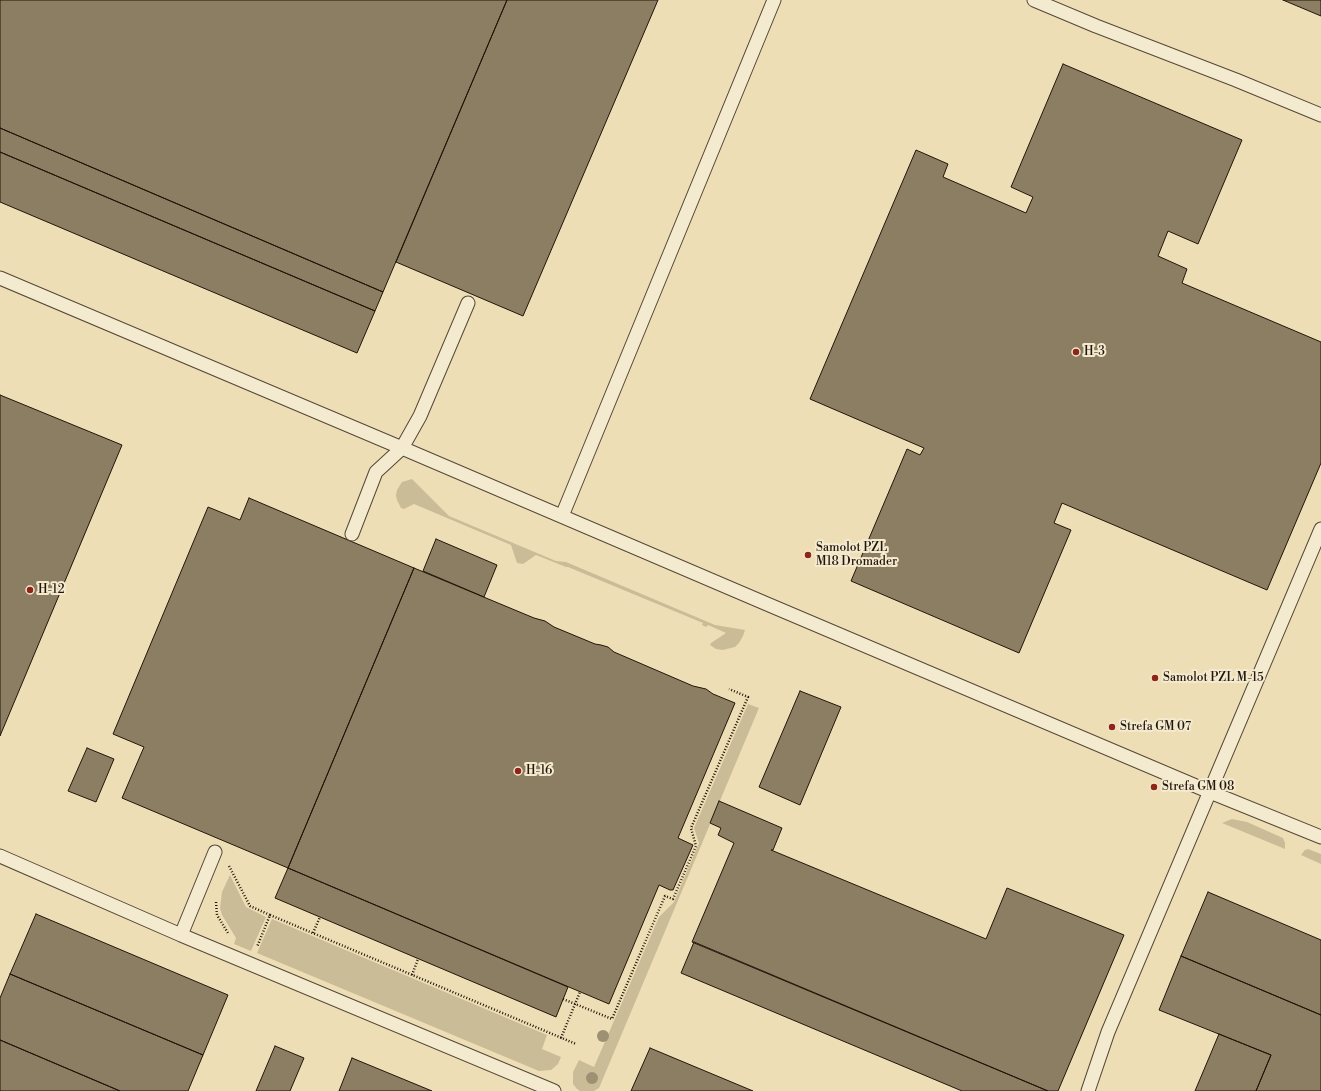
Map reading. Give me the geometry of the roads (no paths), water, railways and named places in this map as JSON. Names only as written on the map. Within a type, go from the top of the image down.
[{"type":"lane","points":[[562,516],[774,0]]},
{"type":"lane","points":[[1034,0],[1321,115]]},
{"type":"lane","points":[[0,278],[1210,792],[1321,837]]},
{"type":"lane","points":[[352,534],[376,472],[402,448],[420,416],[468,303]]},
{"type":"lane","points":[[1088,1091],[1108,1032],[1321,528]]},
{"type":"lane","points":[[181,935],[215,852]]},
{"type":"lane","points":[[0,856],[249,964],[554,1091]]},
{"type":"place","name":"H-3","points":[[1076,352]]},
{"type":"place","name":"Samolot PZL M18 Dromader","points":[[808,555]]},
{"type":"place","name":"H-12","points":[[30,590]]},
{"type":"place","name":"Samolot PZL M-15","points":[[1155,678]]},
{"type":"place","name":"Strefa GM 07","points":[[1112,727]]},
{"type":"place","name":"H-16","points":[[518,771]]},
{"type":"place","name":"Strefa GM 08","points":[[1154,787]]}]
